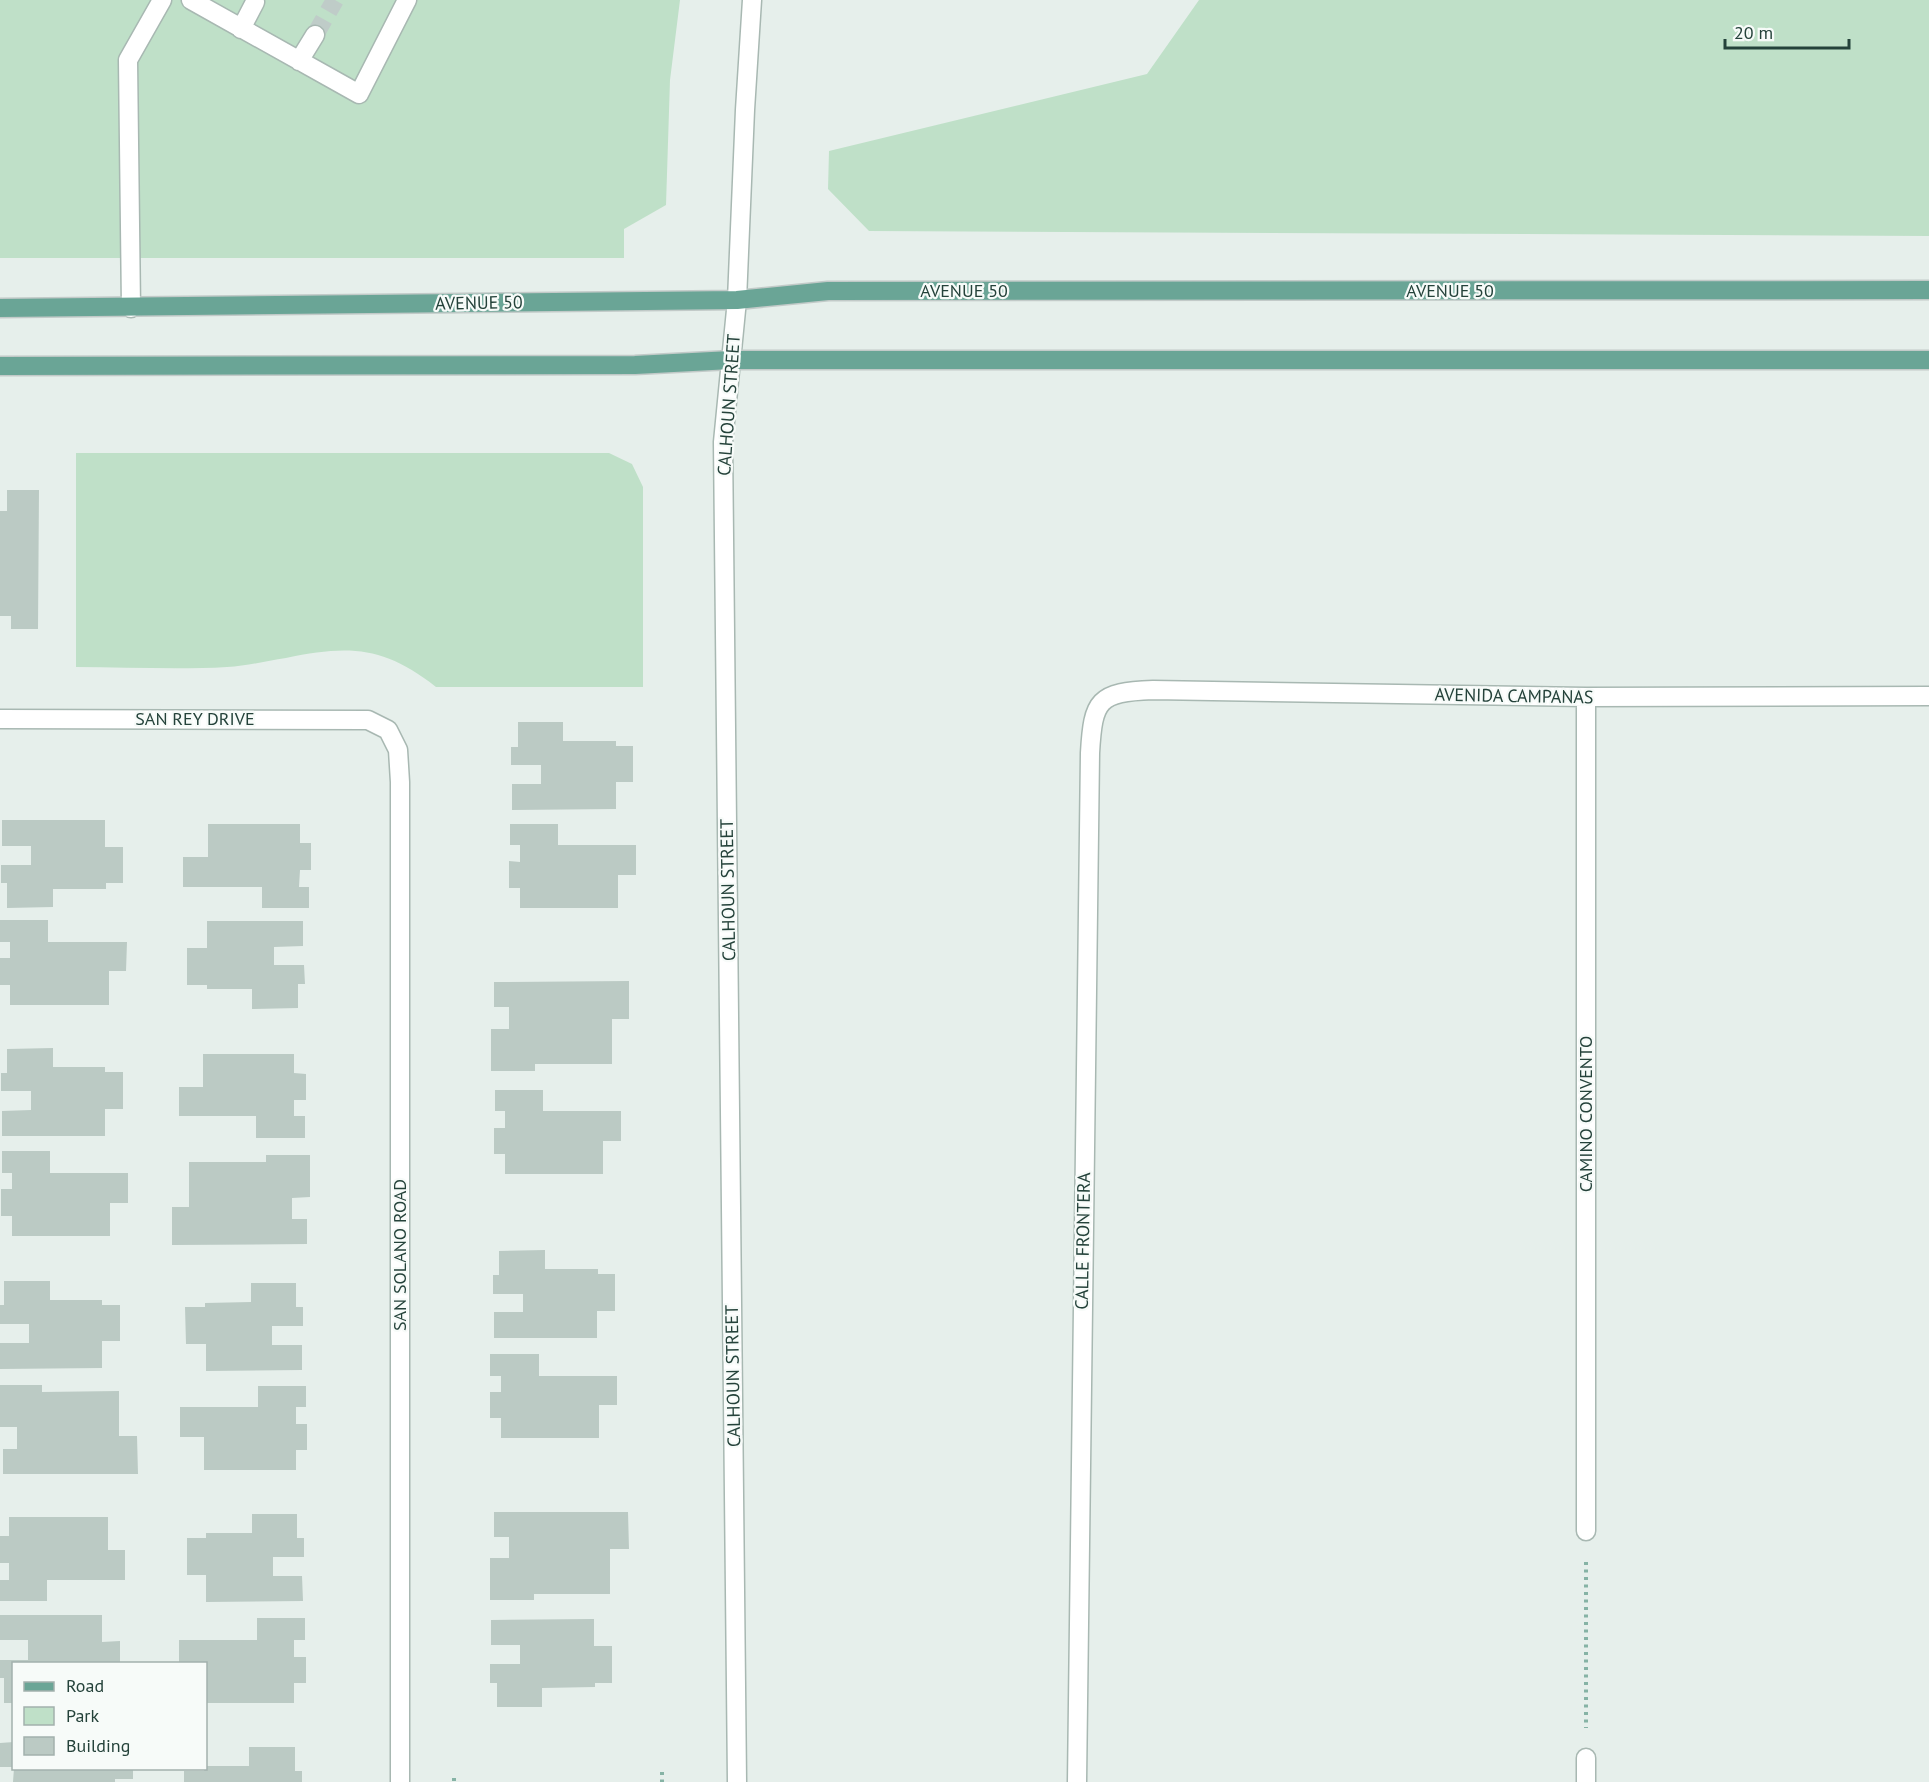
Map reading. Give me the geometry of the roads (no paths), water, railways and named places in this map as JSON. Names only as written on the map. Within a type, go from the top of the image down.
[{"type":"main road","name":"AVENUE 50","points":[[0,308],[737,300],[828,291],[1929,290]]},
{"type":"main road","points":[[0,366],[635,365],[732,360],[1929,360]]},
{"type":"street","points":[[131,308],[128,60],[162,0]]},
{"type":"street","points":[[191,0],[359,94],[406,0]]},
{"type":"street","name":"CALHOUN STREET","points":[[737,1782],[723,442],[737,300],[752,0]]},
{"type":"street","points":[[241,28],[255,2]]},
{"type":"street","points":[[299,61],[315,35]]},
{"type":"street","name":"AVENIDA CAMPANAS","points":[[1101,702],[1122,691],[1153,690],[1586,697],[1929,696]]},
{"type":"street","name":"CAMINO CONVENTO","points":[[1586,697],[1586,1531]]},
{"type":"street","name":"CALLE FRONTERA","points":[[1077,1782],[1090,753],[1092,722],[1101,702]]},
{"type":"street","name":"SAN REY DRIVE","points":[[0,719],[336,718],[368,720],[388,730]]},
{"type":"street","name":"SAN SOLANO ROAD","points":[[388,730],[398,750],[400,782],[400,1782]]},
{"type":"street","points":[[1586,1758],[1586,1782]]},
{"type":"tunnel","points":[[315,35],[335,0]]}]
